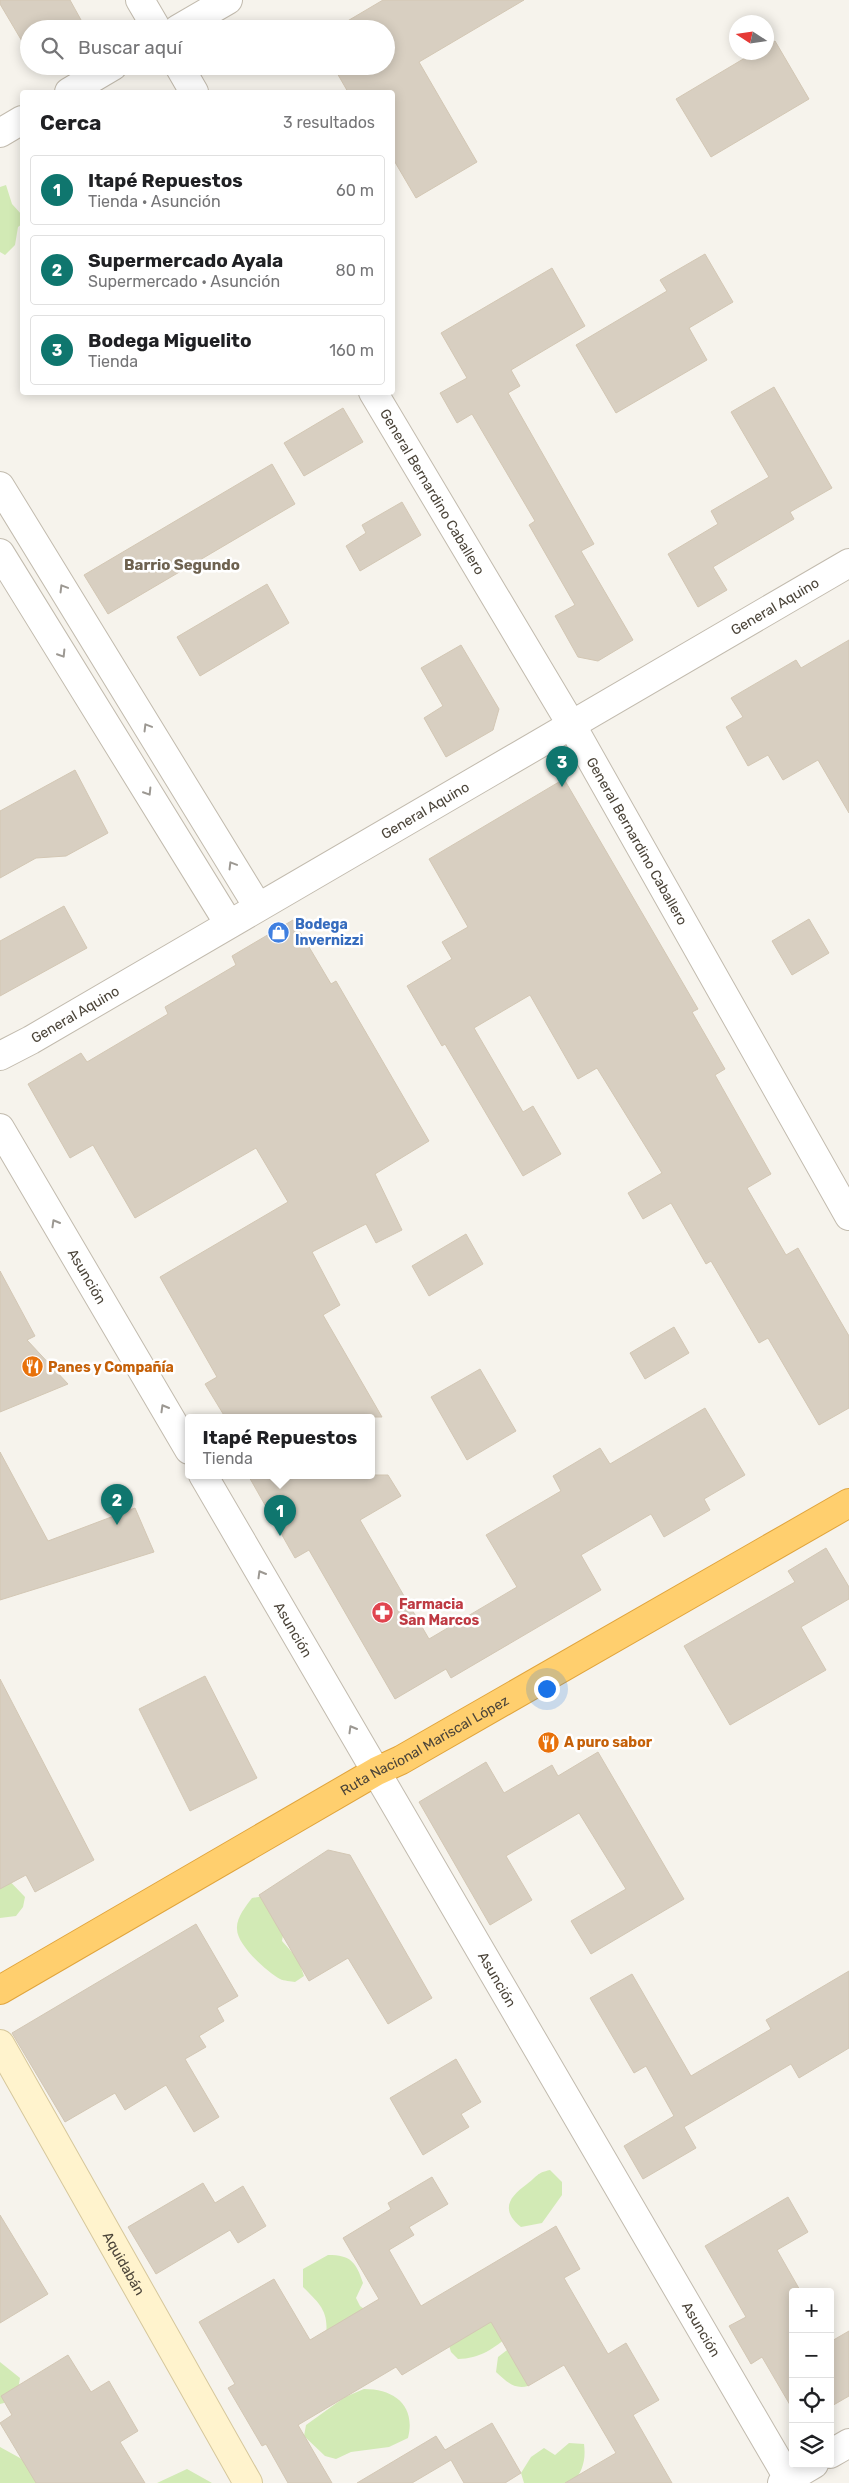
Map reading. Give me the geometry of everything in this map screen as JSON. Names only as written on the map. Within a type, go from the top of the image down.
[{"type":"highway","name":"Ruta Nacional Mariscal López","points":[[0,1990],[377,1771],[401,1760],[849,1503]]},
{"type":"street","points":[[140,0],[152,20]]},
{"type":"street","points":[[194,20],[228,0]]},
{"type":"street","points":[[72,90],[98,75]]},
{"type":"street","points":[[184,75],[193,90]]},
{"type":"street","points":[[0,133],[20,121]]},
{"type":"street","name":"General Bernardino Caballero","points":[[376,395],[571,724],[849,1216]]},
{"type":"street","points":[[0,486],[258,907]]},
{"type":"street","points":[[0,553],[229,924]]},
{"type":"street","name":"General Aquino","points":[[0,1056],[31,1040],[849,563]]},
{"type":"street","name":"Asunción","points":[[0,1128],[185,1443]]},
{"type":"street","name":"Asunción","points":[[205,1479],[377,1771],[787,2482]]},
{"type":"street","name":"Aquidabán","points":[[0,2044],[248,2483]]},
{"type":"street","points":[[834,2452],[849,2443]]},
{"type":"street","points":[[787,2482],[808,2468]]},
{"type":"green space","points":[[6,185],[12,204],[20,213],[20,226],[18,227],[15,245],[5,255],[0,252],[0,187]]},
{"type":"green space","points":[[0,1871],[25,1897],[23,1907],[16,1916],[0,1918]]},
{"type":"green space","points":[[270,1895],[285,1923],[282,1941],[298,1959],[304,1976],[295,1982],[280,1979],[268,1970],[247,1950],[238,1935],[238,1921],[252,1898]]},
{"type":"green space","points":[[550,2170],[562,2182],[562,2195],[542,2223],[521,2227],[514,2221],[509,2204],[516,2194],[537,2175]]},
{"type":"green space","points":[[328,2255],[342,2256],[352,2261],[355,2265],[363,2283],[356,2298],[360,2306],[371,2314],[326,2335],[326,2320],[322,2308],[303,2287],[303,2269]]},
{"type":"green space","points":[[487,2308],[511,2334],[487,2352],[473,2357],[458,2359],[451,2352],[447,2339]]},
{"type":"green space","points":[[511,2347],[534,2372],[528,2386],[514,2386],[496,2372],[498,2357]]},
{"type":"green space","points":[[0,2362],[20,2378],[18,2390],[4,2403],[0,2404]]},
{"type":"green space","points":[[364,2389],[385,2392],[401,2402],[406,2408],[409,2417],[408,2438],[389,2447],[351,2452],[336,2459],[325,2456],[304,2436],[306,2425],[345,2397]]},
{"type":"green space","points":[[569,2443],[584,2444],[585,2455],[583,2465],[573,2483],[524,2483],[521,2473],[531,2457],[544,2448],[555,2455]]},
{"type":"green space","points":[[0,2447],[29,2463],[55,2483],[0,2483]]},
{"type":"green space","points":[[187,2469],[212,2483],[157,2483]]},
{"type":"building","points":[[0,0],[70,0],[81,20],[20,20],[20,38],[0,4]]},
{"type":"building","points":[[383,0],[524,0],[419,62],[477,162],[416,198],[395,162],[395,90],[347,90],[338,75],[395,75],[395,20],[349,20]]},
{"type":"building","points":[[774,42],[809,99],[711,157],[676,99],[742,60],[774,60]]},
{"type":"building","points":[[705,254],[733,302],[689,328],[707,360],[616,413],[576,345],[667,291],[660,280]]},
{"type":"building","points":[[552,268],[585,326],[511,370],[520,386],[508,393],[594,544],[581,551],[633,640],[598,661],[578,657],[555,616],[575,605],[529,525],[535,521],[472,414],[457,423],[440,393],[467,378],[441,333]]},
{"type":"building","points":[[774,387],[832,488],[790,512],[794,519],[713,567],[727,590],[698,607],[668,554],[718,524],[711,511],[769,477],[731,412]]},
{"type":"building","points":[[343,408],[363,442],[304,476],[284,443]]},
{"type":"building","points":[[272,464],[295,504],[108,614],[84,575]]},
{"type":"building","points":[[402,502],[421,535],[360,571],[346,546],[366,533],[362,525]]},
{"type":"building","points":[[267,584],[289,623],[200,676],[177,637]]},
{"type":"building","points":[[849,640],[849,813],[818,760],[783,780],[768,755],[748,766],[726,727],[743,717],[731,698],[796,660],[801,668]]},
{"type":"building","points":[[461,645],[499,709],[493,730],[446,757],[424,718],[443,706],[421,668]]},
{"type":"building","points":[[75,770],[108,833],[66,856],[36,858],[0,878],[0,811]]},
{"type":"building","points":[[564,779],[698,1009],[692,1012],[725,1069],[715,1075],[771,1174],[747,1188],[786,1255],[798,1248],[849,1336],[849,1408],[819,1425],[768,1338],[759,1343],[711,1261],[706,1264],[671,1203],[643,1219],[628,1193],[662,1173],[597,1068],[578,1079],[530,995],[474,1028],[523,1112],[533,1106],[561,1154],[523,1176],[445,1044],[442,1046],[407,986],[452,959],[442,942],[468,927],[429,859]]},
{"type":"building","points":[[64,906],[87,948],[0,996],[0,941]]},
{"type":"building","points":[[809,919],[829,953],[792,975],[772,941]]},
{"type":"building","points":[[293,920],[331,984],[336,981],[429,1141],[375,1174],[402,1230],[376,1243],[366,1224],[312,1252],[340,1305],[323,1315],[382,1417],[375,1417],[375,1414],[223,1414],[205,1384],[217,1377],[160,1277],[288,1202],[256,1148],[135,1218],[93,1145],[70,1158],[28,1084],[81,1053],[87,1062],[168,1014],[165,1007],[236,965],[232,956]]},
{"type":"building","points":[[466,1234],[483,1264],[429,1296],[412,1266]]},
{"type":"building","points":[[0,1271],[35,1336],[27,1340],[68,1384],[0,1412]]},
{"type":"building","points":[[674,1327],[689,1353],[645,1379],[630,1353]]},
{"type":"building","points":[[480,1369],[516,1431],[467,1460],[431,1397]]},
{"type":"building","points":[[705,1408],[745,1475],[704,1499],[710,1510],[664,1537],[651,1514],[581,1555],[601,1590],[451,1678],[446,1669],[395,1699],[309,1550],[295,1558],[250,1479],[375,1479],[375,1475],[388,1475],[401,1496],[360,1520],[429,1639],[517,1587],[486,1535],[561,1491],[553,1476],[600,1448],[610,1464]]},
{"type":"building","points":[[0,1452],[48,1541],[135,1508],[154,1552],[0,1600]]},
{"type":"building","points":[[826,1548],[849,1587],[849,1599],[801,1627],[826,1670],[730,1725],[684,1646],[795,1582],[788,1571]]},
{"type":"building","points":[[205,1676],[257,1778],[190,1811],[139,1709]]},
{"type":"building","points":[[0,1679],[94,1860],[35,1892],[26,1875],[0,1889]]},
{"type":"building","points":[[598,1752],[684,1899],[591,1954],[571,1921],[626,1889],[579,1813],[506,1856],[532,1900],[490,1925],[419,1802],[486,1762],[504,1793],[552,1765],[558,1776]]},
{"type":"building","points":[[328,1850],[350,1855],[432,1998],[388,2024],[348,1958],[309,1981],[259,1895]]},
{"type":"building","points":[[196,1924],[238,1996],[217,2008],[224,2021],[199,2036],[206,2047],[185,2059],[219,2117],[194,2132],[166,2085],[125,2110],[115,2093],[65,2122],[12,2033]]},
{"type":"building","points":[[849,1971],[849,2048],[799,2078],[791,2064],[684,2127],[696,2148],[643,2179],[624,2146],[674,2116],[646,2066],[634,2073],[590,1998],[632,1974],[691,2076],[771,2029],[766,2020]]},
{"type":"building","points":[[456,2059],[481,2102],[461,2114],[469,2127],[423,2155],[390,2098]]},
{"type":"building","points":[[432,2177],[448,2204],[409,2227],[414,2235],[389,2250],[421,2306],[556,2226],[580,2269],[564,2278],[608,2354],[626,2343],[659,2400],[633,2415],[672,2483],[565,2483],[616,2453],[564,2365],[528,2386],[491,2322],[402,2375],[396,2367],[298,2425],[332,2483],[288,2483],[266,2444],[262,2446],[228,2388],[235,2384],[199,2322],[274,2279],[310,2340],[379,2299],[343,2238],[391,2209],[388,2203]]},
{"type":"building","points":[[203,2183],[215,2203],[243,2186],[266,2226],[238,2243],[230,2230],[156,2274],[128,2227]]},
{"type":"building","points":[[788,2197],[808,2232],[777,2250],[799,2288],[789,2288],[789,2403],[762,2357],[751,2364],[729,2326],[746,2317],[705,2246]]},
{"type":"building","points":[[0,2215],[48,2294],[0,2323]]},
{"type":"building","points":[[849,2331],[849,2396],[834,2405],[834,2378],[834,2340]]},
{"type":"building","points":[[68,2355],[91,2392],[109,2381],[138,2431],[120,2442],[145,2483],[36,2483],[0,2423],[12,2415],[1,2396]]},
{"type":"building","points":[[492,2423],[521,2473],[505,2483],[464,2483],[451,2460],[412,2483],[357,2483],[436,2436],[445,2450]]},
{"type":"place","name":"Bodega Miguelito","points":[[562,787]]},
{"type":"place","name":"Bodega Invernizzi","points":[[279,932]]},
{"type":"place","name":"Panes y Compañía","points":[[32,1367]]},
{"type":"place","name":"Supermercado Ayala","points":[[117,1525]]},
{"type":"place","name":"Itapé Repuestos","points":[[280,1536]]},
{"type":"place","name":"Farmacia San Marcos","points":[[383,1612]]},
{"type":"place","name":"A puro sabor","points":[[548,1742]]},
{"type":"district","name":"Barrio Segundo","points":[[182,565]]}]
